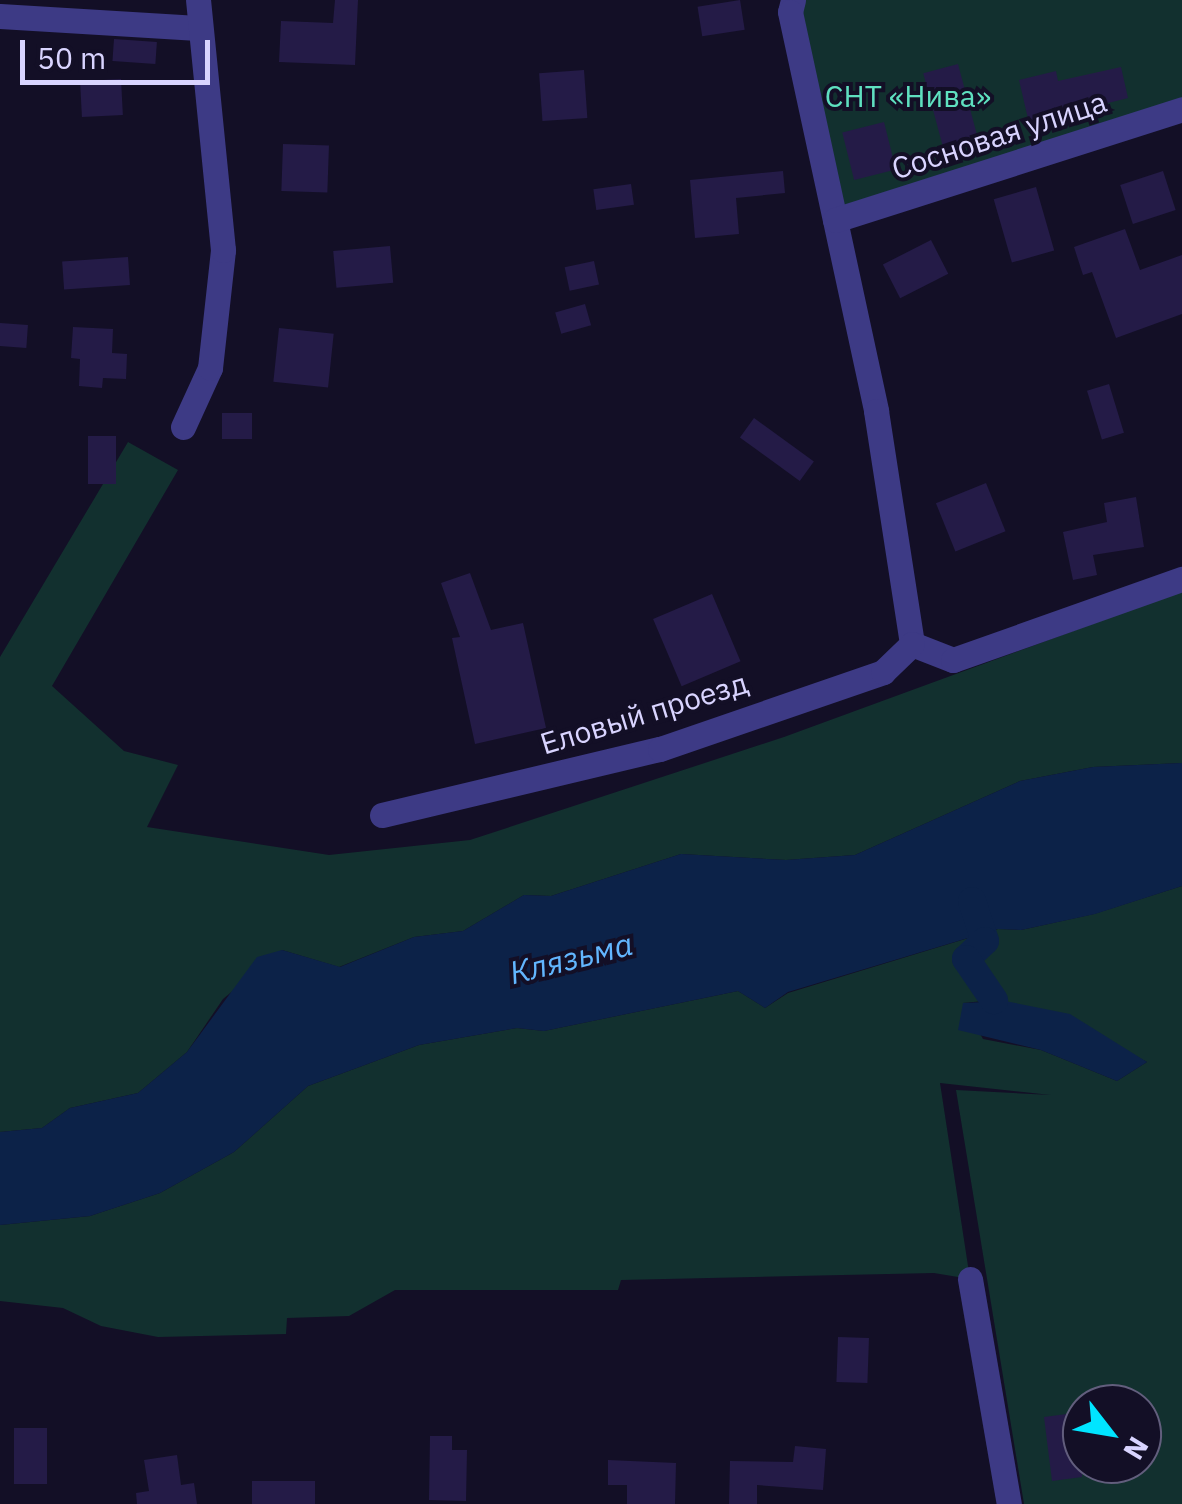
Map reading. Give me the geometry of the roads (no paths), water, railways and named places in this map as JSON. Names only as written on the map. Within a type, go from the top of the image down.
[{"type":"street","points":[[182,427],[210,368],[223,250],[198,0]]},
{"type":"street","points":[[793,0],[876,411],[912,644],[953,660],[1182,580]]},
{"type":"street","points":[[0,16],[198,28]]},
{"type":"street","name":"Сосновая улица","points":[[835,220],[1182,110]]},
{"type":"street","name":"Еловый проезд","points":[[382,816],[660,749],[882,672],[912,644]]},
{"type":"street","points":[[970,1279],[1009,1504]]},
{"type":"water","name":"Клязьма","points":[[1182,763],[1182,886],[1095,914],[1021,930],[998,929],[788,992],[765,1008],[738,991],[544,1031],[517,1028],[419,1045],[308,1086],[234,1152],[160,1193],[90,1216],[0,1225],[0,1132],[42,1128],[70,1108],[138,1093],[187,1052],[257,957],[282,950],[340,967],[414,937],[463,931],[524,895],[551,896],[681,854],[786,860],[855,855],[1020,781],[1093,767]]},
{"type":"water","points":[[1005,1001],[1070,1014],[1147,1062],[1117,1081],[1041,1050],[958,1030],[963,1003]]},
{"type":"waterway","points":[[972,901],[985,941],[966,959],[994,1000]]},
{"type":"park label","name":"СНТ «Нива»","points":[[908,96]]}]
